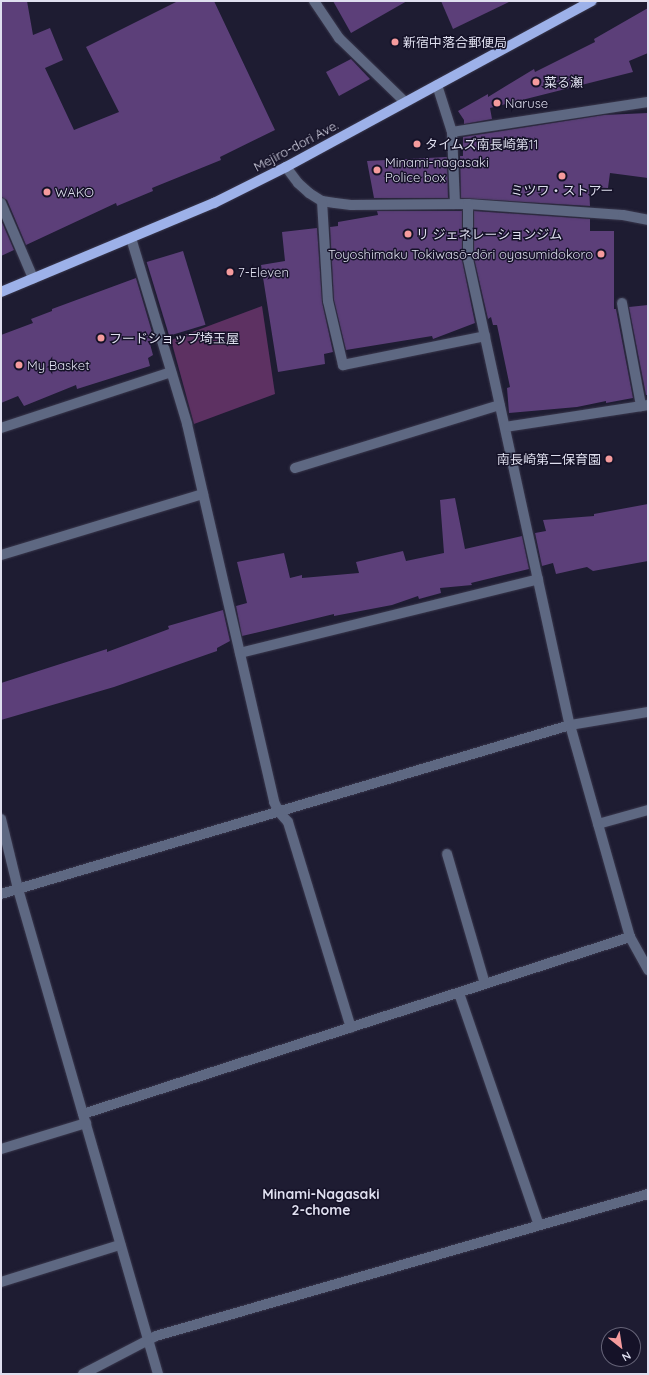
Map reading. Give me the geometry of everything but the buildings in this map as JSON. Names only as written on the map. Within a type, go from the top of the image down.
[{"type":"main road","name":"Mejiro-dori Ave.","points":[[1,292],[214,203],[286,167],[592,1]]},
{"type":"street","points":[[314,1],[339,38],[405,102]]},
{"type":"street","points":[[437,84],[452,132],[455,204]]},
{"type":"street","points":[[452,132],[648,102]]},
{"type":"street","points":[[286,167],[298,183],[322,201],[351,205],[468,204],[623,215],[648,220]]},
{"type":"street","points":[[322,201],[328,301],[343,365],[485,336]]},
{"type":"street","points":[[1,203],[33,278]]},
{"type":"street","points":[[468,204],[468,259],[570,725],[630,937],[644,953],[648,970]]},
{"type":"street","points":[[131,238],[187,424],[274,802],[279,812],[288,822],[351,1028]]},
{"type":"street","points":[[505,427],[645,406],[622,303]]},
{"type":"street","points":[[1,428],[171,372]]},
{"type":"street","points":[[295,468],[500,405]]},
{"type":"street","points":[[1,555],[203,494]]},
{"type":"street","points":[[240,653],[538,579]]},
{"type":"street","points":[[1,894],[570,725],[648,712]]},
{"type":"street","points":[[598,824],[648,810]]},
{"type":"street","points":[[1,819],[18,889],[158,1374]]},
{"type":"street","points":[[447,854],[485,984]]},
{"type":"street","points":[[1,1149],[84,1118],[351,1028],[630,937]]},
{"type":"street","points":[[459,993],[539,1225]]},
{"type":"street","points":[[83,1374],[156,1336],[648,1194]]},
{"type":"street","points":[[1,1282],[120,1245]]},
{"type":"shaded area","points":[[262,306],[275,394],[194,424],[171,340]]},
{"type":"place","name":"新宿中落合郵便局","points":[[395,42]]},
{"type":"place","name":"菜る瀬","points":[[536,82]]},
{"type":"place","name":"Naruse","points":[[497,103]]},
{"type":"place","name":"タイムズ南長崎第11","points":[[417,144]]},
{"type":"place","name":"Minami-nagasaki Police box","points":[[377,170]]},
{"type":"place","name":"ミツワ・ストアー","points":[[562,176]]},
{"type":"place","name":"WAKO","points":[[47,192]]},
{"type":"place","name":"リ ジェネレーションジム","points":[[408,234]]},
{"type":"place","name":"Toyoshimaku Tokiwasō-dōri oyasumidokoro","points":[[601,254]]},
{"type":"place","name":"7-Eleven","points":[[230,272]]},
{"type":"place","name":"フードショップ埼玉屋","points":[[101,338]]},
{"type":"place","name":"My Basket","points":[[19,365]]},
{"type":"place","name":"南長崎第二保育園","points":[[609,459]]},
{"type":"district","name":"Minami-Nagasaki 2-chome","points":[[321,1202]]}]
